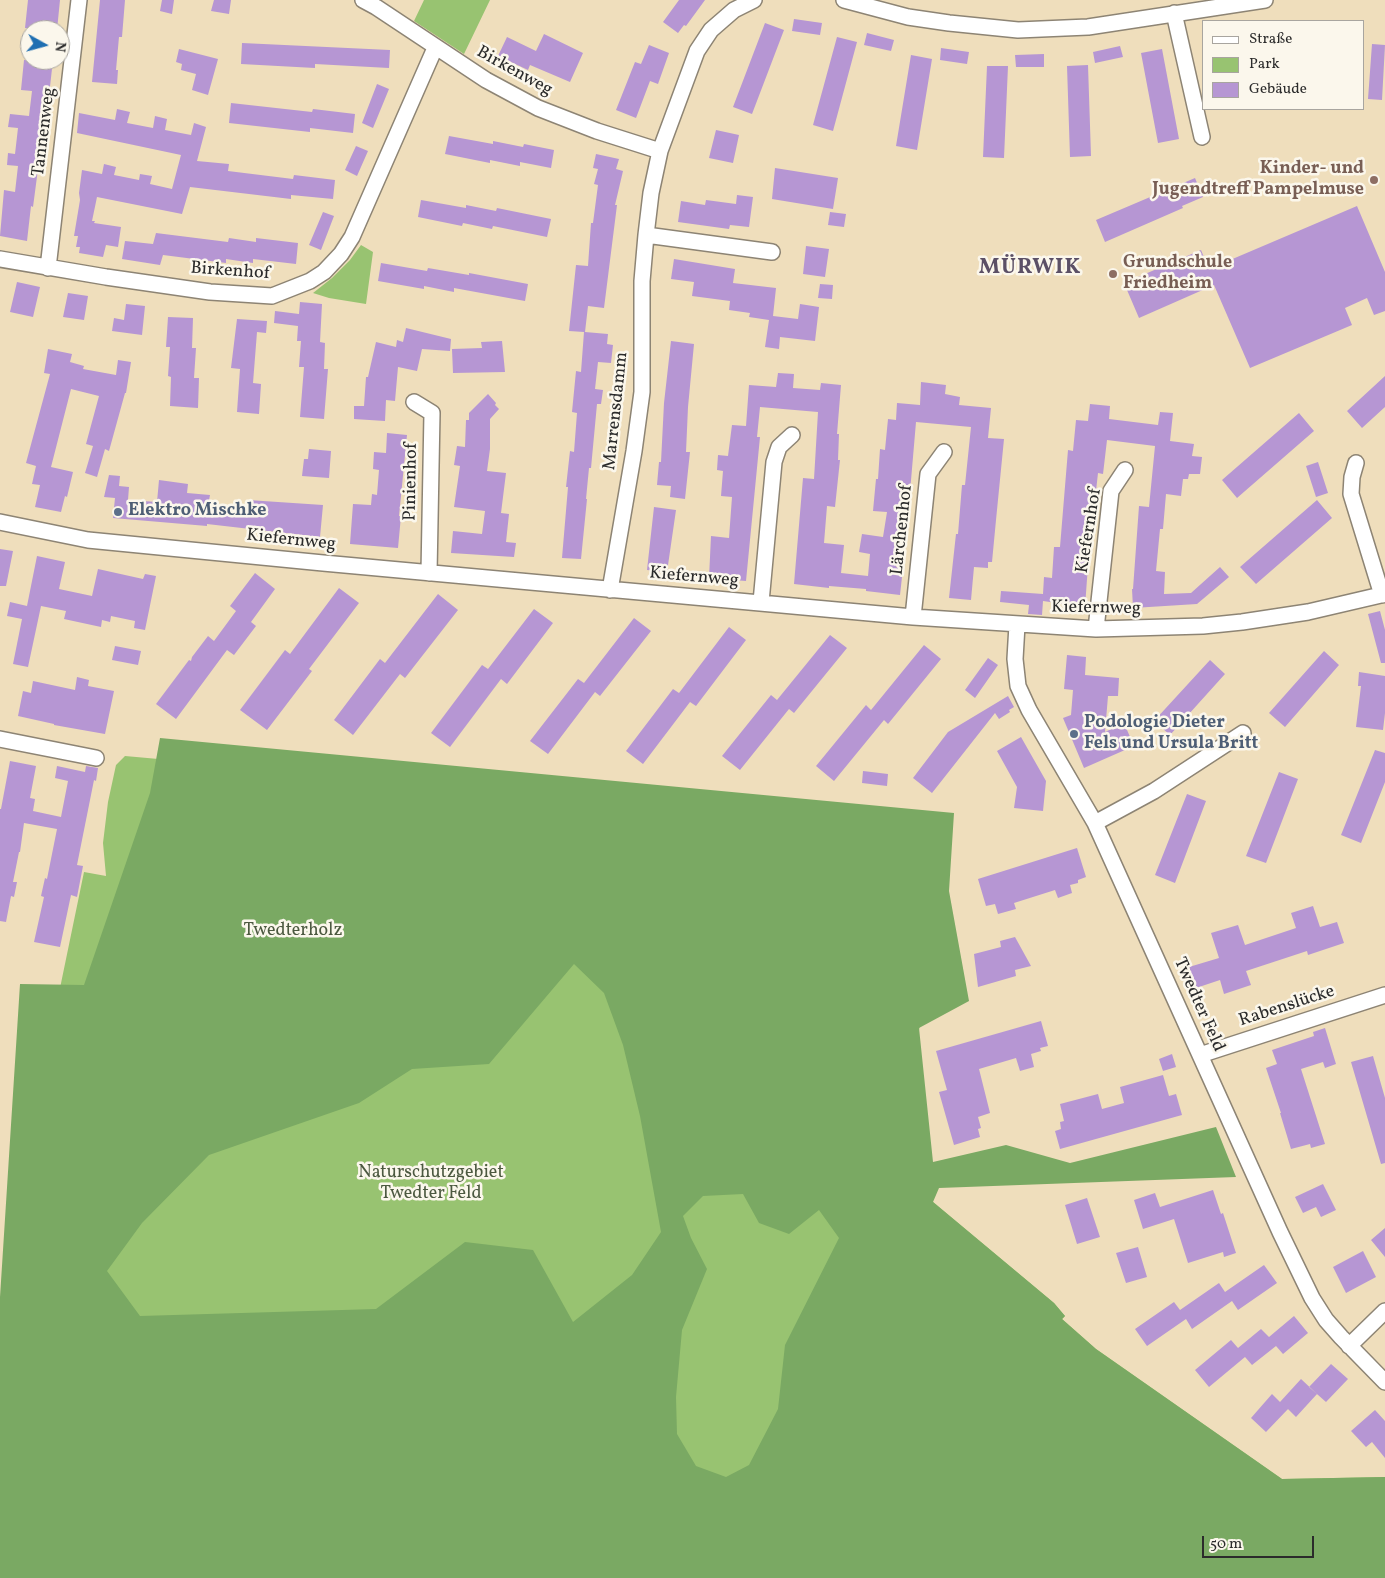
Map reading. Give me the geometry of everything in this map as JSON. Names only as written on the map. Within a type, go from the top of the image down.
[{"type":"street","name":"Tannenweg","points":[[48,268],[79,0]]},
{"type":"street","name":"Marrensdamm","points":[[610,590],[642,392],[642,281],[651,193],[660,151],[696,52],[711,30],[734,10],[754,0]]},
{"type":"street","points":[[844,0],[908,17],[949,24],[1018,30],[1088,27],[1265,0]]},
{"type":"street","name":"Birkenweg","points":[[372,2],[435,48],[486,80],[538,108],[597,131],[660,151]]},
{"type":"street","points":[[1174,13],[1202,137]]},
{"type":"street","name":"Birkenhof","points":[[0,259],[210,292],[272,296],[310,281],[324,272],[341,254],[352,237],[435,48]]},
{"type":"street","points":[[646,235],[772,252]]},
{"type":"street","name":"Pinienhof","points":[[414,402],[432,413],[429,573]]},
{"type":"street","points":[[761,602],[774,462],[779,447],[792,435]]},
{"type":"street","name":"Lärchenhof","points":[[913,617],[928,474],[944,452]]},
{"type":"street","points":[[1356,463],[1352,477],[1351,494],[1383,595]]},
{"type":"street","name":"Kiefernhof","points":[[1096,630],[1111,490],[1125,470]]},
{"type":"street","name":"Kiefernweg","points":[[0,522],[88,540],[610,590],[913,617],[1096,630],[1242,622],[1308,612],[1383,595]]},
{"type":"street","name":"Twedter Feld","points":[[1017,625],[1015,660],[1018,686],[1029,710],[1095,823],[1312,1298],[1326,1320],[1385,1382]]},
{"type":"street","points":[[1095,823],[1154,791],[1243,733]]},
{"type":"street","points":[[0,739],[96,758]]},
{"type":"street","name":"Rabenslücke","points":[[1200,1055],[1385,995]]},
{"type":"street","points":[[1349,1346],[1385,1311]]},
{"type":"green space","points":[[424,0],[490,0],[464,54],[414,21]]},
{"type":"green space","points":[[361,245],[373,252],[366,304],[329,298],[313,293],[350,260]]},
{"type":"green space","name":"Twedterholz","points":[[160,738],[954,813],[949,891],[969,1001],[919,1028],[933,1162],[1006,1145],[1070,1163],[1216,1127],[1236,1177],[939,1188],[933,1202],[1054,1303],[1065,1316],[1062,1319],[1096,1349],[1282,1479],[1385,1477],[1385,1578],[0,1578],[0,1297],[20,984],[84,985],[150,793]],"holes":[[[574,964],[604,993],[623,1045],[640,1116],[661,1232],[632,1275],[573,1322],[533,1250],[465,1242],[376,1309],[140,1316],[107,1271],[142,1223],[209,1155],[359,1103],[412,1069],[489,1064]],[[743,1194],[759,1223],[789,1234],[819,1210],[839,1238],[785,1345],[778,1409],[749,1465],[726,1477],[696,1466],[677,1434],[676,1397],[682,1330],[707,1269],[691,1238],[683,1216],[703,1196]]]},
{"type":"green space","name":"Twedterholz","points":[[125,756],[270,769],[920,1024],[896,1171],[1054,1303],[1065,1316],[1062,1319],[1096,1349],[1282,1479],[1385,1477],[1385,1578],[0,1578],[0,1347],[41,1080],[84,872],[106,876],[103,843],[108,802],[116,765]]},
{"type":"building","points":[[28,0],[60,0],[58,20],[26,20]]},
{"type":"building","points":[[100,0],[125,0],[122,37],[119,37],[116,70],[118,70],[117,84],[92,82]]},
{"type":"building","points":[[162,0],[174,0],[172,14],[160,11]]},
{"type":"building","points":[[214,0],[231,0],[229,14],[211,11]]},
{"type":"building","points":[[679,0],[705,0],[686,26],[684,25],[678,33],[663,22]]},
{"type":"building","points":[[794,19],[822,23],[820,35],[792,31]]},
{"type":"building","points":[[765,23],[784,30],[752,114],[733,107]]},
{"type":"building","points":[[867,33],[894,40],[891,51],[864,45]]},
{"type":"building","points":[[544,34],[583,53],[570,82],[530,65],[528,70],[498,56],[507,37],[536,51]]},
{"type":"building","points":[[837,37],[857,42],[833,131],[813,125]]},
{"type":"building","points":[[242,43],[390,50],[389,68],[315,64],[315,68],[241,64]]},
{"type":"building","points":[[1372,44],[1385,45],[1382,100],[1368,99]]},
{"type":"building","points":[[649,45],[669,53],[658,84],[650,81],[636,118],[616,110],[635,62],[641,64]]},
{"type":"building","points":[[1120,46],[1123,57],[1095,63],[1093,52]]},
{"type":"building","points":[[941,48],[969,52],[967,64],[940,60]]},
{"type":"building","points":[[179,49],[218,59],[208,95],[192,90],[196,74],[181,70],[182,64],[176,62]]},
{"type":"building","points":[[1162,49],[1179,139],[1158,143],[1141,53]]},
{"type":"building","points":[[1044,54],[1044,67],[1016,67],[1015,55]]},
{"type":"building","points":[[911,55],[932,59],[917,150],[896,146]]},
{"type":"building","points":[[1088,65],[1091,156],[1070,157],[1067,66]]},
{"type":"building","points":[[987,66],[1008,66],[1004,158],[983,157]]},
{"type":"building","points":[[23,70],[52,70],[45,131],[43,131],[27,241],[0,236],[4,190],[15,192],[18,166],[7,165],[8,153],[15,154],[18,128],[8,127],[10,114],[29,116],[32,91],[21,90]]},
{"type":"building","points":[[377,84],[389,89],[373,128],[362,123]]},
{"type":"building","points":[[231,103],[312,112],[313,109],[355,114],[353,133],[310,128],[310,132],[229,123]]},
{"type":"building","points":[[117,109],[130,112],[127,123],[153,128],[155,116],[167,119],[165,130],[191,135],[194,123],[206,127],[197,161],[229,164],[228,171],[293,179],[294,175],[335,180],[333,199],[291,195],[291,199],[190,187],[182,214],[97,197],[92,221],[95,221],[94,223],[121,227],[118,247],[106,245],[103,257],[79,253],[80,247],[76,247],[78,236],[74,236],[80,200],[82,170],[102,174],[104,164],[116,167],[114,175],[139,180],[140,174],[152,176],[150,184],[172,189],[181,155],[77,133],[79,113],[115,120]]},
{"type":"building","points":[[716,130],[739,135],[733,163],[709,158]]},
{"type":"building","points":[[449,136],[493,144],[493,141],[523,147],[524,144],[554,150],[551,168],[520,162],[520,166],[490,160],[490,163],[445,154]]},
{"type":"building","points":[[356,146],[368,151],[357,176],[345,170]]},
{"type":"building","points":[[596,154],[619,159],[616,169],[623,171],[615,205],[617,205],[604,308],[588,306],[585,332],[608,334],[607,344],[613,345],[611,363],[598,362],[595,389],[603,390],[601,404],[597,404],[581,559],[562,558],[568,487],[566,487],[570,451],[574,452],[577,413],[572,412],[576,371],[581,372],[584,332],[569,331],[576,265],[588,266],[591,223],[593,223],[598,185],[594,184],[598,169],[593,168]]},
{"type":"building","points":[[775,168],[838,178],[833,209],[772,199]]},
{"type":"building","points":[[1195,178],[1203,197],[1182,206],[1183,208],[1105,242],[1096,220]]},
{"type":"building","points":[[737,195],[753,197],[749,227],[730,225],[729,229],[678,222],[681,201],[705,205],[706,200],[736,204]]},
{"type":"building","points":[[421,200],[466,208],[466,205],[496,211],[497,208],[551,219],[547,237],[493,226],[492,229],[463,223],[462,226],[418,217]]},
{"type":"building","points":[[1357,206],[1385,272],[1385,311],[1374,315],[1367,298],[1345,308],[1352,325],[1250,368],[1214,285],[1139,318],[1124,283],[1201,250],[1209,269]]},
{"type":"building","points":[[323,212],[334,216],[321,250],[309,245]]},
{"type":"building","points":[[830,212],[846,214],[844,227],[828,225]]},
{"type":"building","points":[[156,233],[228,242],[229,238],[256,242],[256,238],[298,243],[296,264],[253,259],[253,263],[226,259],[226,263],[163,255],[160,265],[122,259],[125,241],[153,244]]},
{"type":"building","points":[[806,246],[829,249],[825,277],[803,274]]},
{"type":"building","points":[[674,259],[735,269],[733,283],[776,288],[773,316],[798,319],[800,304],[819,307],[815,341],[780,337],[779,349],[765,347],[769,320],[749,317],[750,313],[729,310],[730,301],[692,296],[694,282],[671,279]]},
{"type":"building","points":[[381,263],[427,271],[428,268],[469,275],[469,273],[528,284],[525,301],[454,288],[454,292],[424,286],[424,289],[378,281]]},
{"type":"building","points":[[17,282],[40,287],[33,317],[10,312]]},
{"type":"building","points":[[820,284],[833,285],[832,299],[818,298]]},
{"type":"building","points":[[68,293],[88,296],[84,320],[63,317]]},
{"type":"building","points":[[300,302],[322,304],[320,342],[325,343],[324,369],[328,369],[324,419],[300,417],[304,367],[299,367],[301,341],[297,341],[298,326],[274,323],[275,311],[299,314]]},
{"type":"building","points":[[126,304],[145,306],[142,335],[112,331],[114,318],[124,320]]},
{"type":"building","points":[[168,317],[193,318],[192,348],[196,348],[194,378],[199,378],[198,408],[170,406],[171,377],[168,376],[170,347],[166,347]]},
{"type":"building","points":[[237,319],[267,321],[266,333],[257,332],[253,383],[261,384],[259,414],[237,412],[240,369],[231,368]]},
{"type":"building","points":[[406,328],[451,339],[450,351],[422,349],[417,371],[398,367],[395,401],[386,400],[385,421],[354,419],[354,406],[364,406],[366,377],[368,377],[376,342],[396,347],[397,340],[403,342]]},
{"type":"building","points":[[502,341],[505,372],[453,373],[452,349],[482,348],[481,342]]},
{"type":"building","points":[[671,341],[694,344],[688,407],[686,452],[690,452],[685,499],[670,497],[671,486],[657,485],[659,462],[661,462],[664,403]]},
{"type":"building","points":[[48,349],[72,354],[70,362],[84,366],[83,369],[116,375],[118,360],[131,362],[126,393],[109,451],[105,449],[97,477],[85,473],[93,446],[86,444],[99,396],[71,389],[51,467],[73,472],[61,512],[35,507],[40,485],[32,484],[36,466],[26,463],[50,374],[44,373]]},
{"type":"building","points":[[778,373],[794,374],[793,388],[820,390],[821,383],[841,385],[837,434],[839,434],[838,460],[840,460],[835,507],[827,506],[824,543],[844,545],[841,573],[868,576],[870,554],[859,552],[862,534],[883,537],[887,512],[873,511],[876,479],[878,479],[880,449],[885,450],[888,419],[896,420],[897,403],[920,405],[921,382],[946,385],[945,394],[960,397],[959,405],[991,408],[988,438],[1004,439],[992,562],[988,562],[988,568],[974,567],[971,600],[949,598],[956,534],[958,534],[962,485],[965,485],[971,427],[916,422],[907,527],[904,543],[899,543],[896,567],[903,568],[900,595],[866,591],[866,589],[829,586],[829,588],[794,584],[803,478],[814,479],[818,412],[760,407],[757,437],[760,437],[746,581],[709,578],[711,536],[729,538],[732,497],[721,496],[723,471],[717,470],[718,455],[728,456],[732,425],[746,426],[749,385],[776,387]]},
{"type":"building","points":[[1385,376],[1385,407],[1362,428],[1347,411]]},
{"type":"building","points":[[488,394],[499,409],[490,419],[490,449],[487,471],[506,473],[501,513],[509,514],[506,542],[516,543],[514,557],[451,553],[453,531],[482,534],[485,511],[454,507],[460,466],[454,465],[457,446],[465,447],[466,420],[469,420],[469,413]]},
{"type":"building","points":[[1090,404],[1110,406],[1109,419],[1158,425],[1160,412],[1173,413],[1170,441],[1194,444],[1192,456],[1202,457],[1200,474],[1189,474],[1188,479],[1183,479],[1181,496],[1166,494],[1163,529],[1160,529],[1156,571],[1165,572],[1164,594],[1191,593],[1220,567],[1229,577],[1197,604],[1133,608],[1132,589],[1139,506],[1149,507],[1155,446],[1107,440],[1103,474],[1098,473],[1095,523],[1091,523],[1085,607],[1043,601],[1042,615],[1028,614],[1029,605],[1000,602],[1001,591],[1043,594],[1044,577],[1052,578],[1054,547],[1060,547],[1068,450],[1073,451],[1076,420],[1088,421]]},
{"type":"building","points":[[1299,413],[1314,431],[1237,498],[1222,480]]},
{"type":"building","points":[[387,433],[407,435],[399,516],[401,516],[398,548],[350,544],[353,504],[371,505],[372,494],[377,495],[379,470],[373,469],[374,452],[386,453]]},
{"type":"building","points":[[309,449],[331,451],[329,478],[302,476],[304,459],[308,459]]},
{"type":"building","points":[[1318,462],[1328,493],[1316,497],[1306,466]]},
{"type":"building","points":[[109,475],[120,476],[119,486],[129,487],[128,500],[157,502],[159,480],[188,484],[187,493],[210,495],[208,506],[247,510],[248,500],[323,505],[320,537],[207,524],[207,526],[113,518],[115,498],[104,497]]},
{"type":"building","points":[[1317,500],[1332,518],[1256,584],[1240,567]]},
{"type":"building","points":[[654,507],[676,510],[667,572],[647,570]]},
{"type":"building","points":[[0,549],[13,551],[6,586],[0,586]]},
{"type":"building","points":[[37,556],[65,562],[59,589],[92,596],[98,569],[143,579],[145,574],[156,576],[145,630],[134,628],[135,621],[111,616],[110,622],[102,620],[101,627],[64,619],[66,611],[41,606],[28,667],[13,664],[22,619],[7,616],[10,602],[27,606]]},
{"type":"building","points":[[255,573],[275,589],[251,622],[256,626],[234,655],[227,650],[176,719],[156,704],[189,660],[191,661],[208,636],[214,641],[236,611],[230,606]]},
{"type":"building","points":[[339,588],[359,603],[309,669],[312,671],[267,730],[240,710],[285,650],[290,654]]},
{"type":"building","points":[[438,594],[458,610],[405,678],[400,674],[353,735],[334,720],[380,659],[385,663]]},
{"type":"building","points":[[534,609],[553,623],[507,684],[501,679],[450,747],[431,733],[482,665],[488,669]]},
{"type":"building","points":[[1380,611],[1385,630],[1385,663],[1381,663],[1368,614]]},
{"type":"building","points":[[634,618],[651,631],[600,696],[595,692],[548,754],[530,741],[578,679],[584,683]]},
{"type":"building","points":[[729,627],[746,640],[696,706],[690,702],[643,764],[626,751],[673,689],[679,693]]},
{"type":"building","points":[[830,635],[847,648],[794,713],[789,709],[740,770],[722,756],[771,695],[777,700]]},
{"type":"building","points":[[924,645],[941,659],[888,724],[884,720],[834,781],[816,766],[866,705],[871,710]]},
{"type":"building","points":[[115,646],[141,651],[138,665],[112,660]]},
{"type":"building","points":[[1324,651],[1339,665],[1285,727],[1269,713]]},
{"type":"building","points":[[1067,655],[1086,657],[1085,675],[1119,678],[1118,696],[1108,696],[1105,732],[1124,723],[1134,746],[1084,768],[1063,718],[1071,715],[1073,690],[1064,689]]},
{"type":"building","points":[[988,658],[998,665],[975,698],[965,690]]},
{"type":"building","points":[[1210,660],[1225,674],[1170,735],[1154,721]]},
{"type":"building","points":[[1359,672],[1385,676],[1383,730],[1356,727],[1361,686],[1358,686]]},
{"type":"building","points":[[77,677],[89,680],[88,686],[114,691],[105,734],[54,725],[18,716],[23,691],[31,693],[33,681],[75,690]]},
{"type":"building","points":[[1008,696],[1014,707],[999,719],[995,713],[932,793],[913,778],[948,732]]},
{"type":"building","points":[[1021,737],[1046,781],[1043,811],[1014,808],[1017,787],[997,751]]},
{"type":"building","points":[[1375,750],[1385,753],[1385,782],[1361,843],[1341,835]]},
{"type":"building","points":[[10,761],[36,766],[30,798],[35,799],[33,811],[61,817],[68,781],[55,778],[57,766],[85,772],[86,766],[98,768],[77,865],[83,866],[77,897],[71,895],[60,947],[34,942],[44,897],[41,896],[45,878],[47,879],[57,829],[24,823],[13,882],[17,882],[14,897],[11,896],[6,922],[0,921],[0,809]]},
{"type":"building","points":[[863,771],[888,774],[887,786],[862,783]]},
{"type":"building","points":[[1279,772],[1298,779],[1266,863],[1246,856]]},
{"type":"building","points":[[1187,794],[1206,801],[1175,883],[1155,875]]},
{"type":"building","points":[[1077,848],[1086,877],[1078,880],[1078,883],[1070,885],[1072,893],[1058,898],[1055,890],[1014,903],[1016,909],[998,914],[995,904],[986,906],[978,879]]},
{"type":"building","points":[[1313,906],[1320,927],[1337,922],[1344,943],[1308,955],[1307,951],[1246,971],[1251,985],[1224,994],[1220,980],[1196,988],[1189,967],[1219,958],[1211,933],[1238,925],[1245,945],[1296,928],[1291,913]]},
{"type":"building","points":[[1015,937],[1031,966],[1015,970],[1016,976],[978,987],[974,954],[1001,947],[1000,941]]},
{"type":"building","points":[[1041,1021],[1048,1046],[1040,1048],[1041,1051],[1031,1054],[1034,1067],[1020,1071],[1016,1058],[979,1069],[990,1113],[978,1117],[981,1128],[978,1129],[980,1137],[954,1145],[939,1092],[947,1090],[936,1051]]},
{"type":"building","points":[[1325,1028],[1336,1064],[1325,1068],[1323,1062],[1301,1069],[1325,1144],[1311,1148],[1310,1144],[1291,1149],[1266,1068],[1277,1064],[1272,1050],[1314,1036],[1313,1032]]},
{"type":"building","points":[[1172,1054],[1176,1067],[1163,1071],[1159,1059]]},
{"type":"building","points":[[1373,1056],[1385,1098],[1385,1163],[1381,1164],[1351,1062]]},
{"type":"building","points":[[1163,1075],[1169,1096],[1176,1094],[1182,1115],[1060,1149],[1055,1131],[1061,1129],[1060,1122],[1064,1121],[1060,1104],[1098,1094],[1102,1109],[1124,1103],[1120,1087]]},
{"type":"building","points":[[1323,1184],[1336,1210],[1321,1217],[1316,1207],[1303,1213],[1295,1197]]},
{"type":"building","points":[[1213,1190],[1221,1214],[1223,1213],[1236,1253],[1224,1257],[1223,1252],[1188,1263],[1174,1219],[1143,1229],[1134,1200],[1155,1193],[1160,1207]]},
{"type":"building","points":[[1087,1198],[1100,1237],[1077,1244],[1065,1205]]},
{"type":"building","points":[[1385,1228],[1385,1257],[1371,1240]]},
{"type":"building","points":[[1138,1247],[1147,1277],[1126,1283],[1116,1253]]},
{"type":"building","points":[[1363,1251],[1376,1277],[1346,1293],[1333,1267]]},
{"type":"building","points":[[1264,1265],[1277,1283],[1238,1310],[1232,1301],[1192,1329],[1186,1319],[1147,1346],[1135,1329],[1174,1302],[1180,1310],[1219,1283],[1225,1292]]},
{"type":"building","points":[[1294,1316],[1308,1333],[1283,1354],[1276,1346],[1252,1365],[1245,1357],[1209,1387],[1195,1370],[1231,1340],[1238,1348],[1261,1329],[1269,1337]]},
{"type":"building","points":[[1331,1364],[1348,1379],[1326,1402],[1309,1387]]},
{"type":"building","points":[[1301,1379],[1317,1394],[1296,1417],[1288,1409],[1266,1432],[1251,1418],[1272,1394],[1280,1402]]},
{"type":"building","points":[[1375,1410],[1385,1421],[1385,1458],[1372,1442],[1366,1447],[1351,1431]]},
{"type":"place","name":"Kinder- und Jugendtreff Pampelmuse","points":[[1374,180]]},
{"type":"place","name":"Grundschule Friedheim","points":[[1113,274]]},
{"type":"place","name":"Elektro Mischke","points":[[118,512]]},
{"type":"place","name":"Podologie Dieter Fels und Ursula Britt","points":[[1074,734]]},
{"type":"district","name":"MÜRWIK","points":[[1030,269]]},
{"type":"park label","name":"Naturschutzgebiet Twedter Feld","points":[[431,1184]]}]
